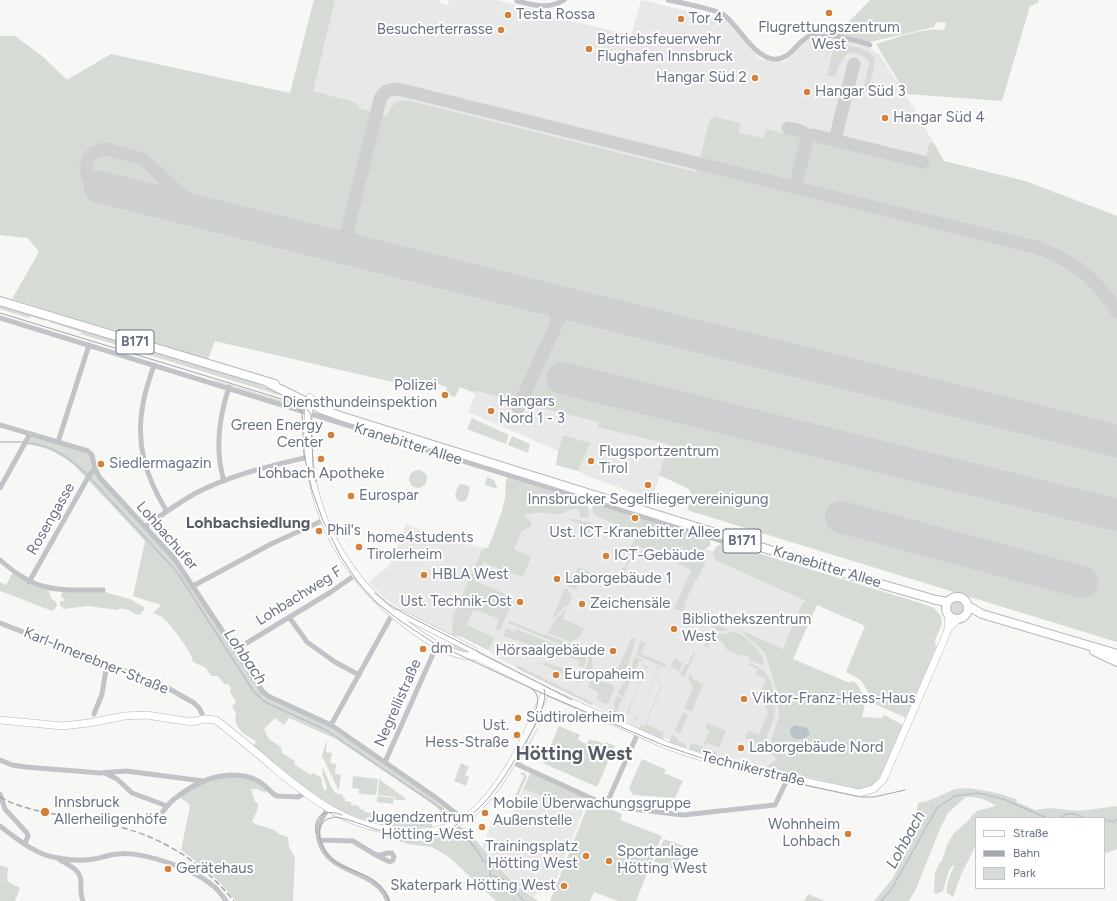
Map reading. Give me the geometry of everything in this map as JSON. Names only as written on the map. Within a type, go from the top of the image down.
[{"type":"main road","name":"Kranebitter Allee","points":[[0,301],[270,384],[288,388],[352,420],[936,600],[948,609]]},
{"type":"main road","name":"B171","points":[[982,614],[966,615],[958,619],[948,609],[952,599],[958,597],[965,600],[968,606],[982,614],[1117,654]]},
{"type":"main road","points":[[966,615],[968,606]]},
{"type":"main road","points":[[1085,644],[1097,653],[1117,662]]},
{"type":"street","points":[[516,1],[541,7],[550,6],[564,0]]},
{"type":"street","points":[[668,0],[723,14],[759,53],[769,58],[784,58],[808,36],[818,33],[870,45]]},
{"type":"street","name":"Kranebitter Allee","points":[[0,318],[748,549]]},
{"type":"street","points":[[58,442],[89,345]]},
{"type":"street","points":[[154,365],[142,405],[142,450],[145,465],[154,490],[166,510]]},
{"type":"street","points":[[224,481],[221,460],[220,432],[224,403],[229,388]]},
{"type":"street","name":"Technikerstraße","points":[[310,400],[308,412],[308,457],[314,492],[324,520],[338,548],[355,575],[373,596],[399,620],[437,644],[470,656],[476,656],[546,691],[638,733],[716,762],[857,793],[868,792],[878,786],[884,777],[948,629],[958,619]]},
{"type":"street","name":"Lohbachufer","points":[[0,424],[28,439],[58,442],[88,451],[92,455],[95,469],[100,478],[174,558],[263,692],[268,696],[332,725],[386,762],[458,815],[456,823]]},
{"type":"street","points":[[0,488],[28,439]]},
{"type":"street","points":[[145,527],[166,510],[194,494],[224,481],[261,469],[308,457]]},
{"type":"street","name":"Rosengasse","points":[[29,582],[95,469]]},
{"type":"street","points":[[193,586],[271,544],[324,520]]},
{"type":"street","points":[[0,560],[29,582],[48,589],[103,590]]},
{"type":"street","name":"Lohbachweg F","points":[[235,650],[331,592],[355,575]]},
{"type":"street","name":"Technikerstraße","points":[[948,609],[948,629]]},
{"type":"street","points":[[332,725],[393,613]]},
{"type":"street","name":"Technikerstraße","points":[[393,613],[402,614],[473,650],[476,656]]},
{"type":"street","points":[[289,617],[302,638],[336,662],[359,675]]},
{"type":"street","name":"Karl-Innerebner-Straße","points":[[0,623],[154,682],[194,703],[200,709],[204,719]]},
{"type":"street","points":[[435,634],[442,634],[445,640],[437,644],[432,638],[435,634]]},
{"type":"street","name":"Negrellistraße","points":[[386,762],[437,644]]},
{"type":"street","points":[[94,714],[102,694],[107,664]]},
{"type":"street","points":[[0,720],[62,726],[89,723],[124,716],[146,715],[192,722],[211,719],[217,721],[305,793],[344,817],[394,831],[427,832],[456,823],[473,813],[482,804],[512,762],[546,691]]},
{"type":"street","points":[[606,805],[638,733]]},
{"type":"street","points":[[0,760],[22,767],[104,773],[122,771],[203,781]]},
{"type":"street","points":[[512,762],[606,805],[683,815],[775,805],[788,778]]},
{"type":"street","points":[[104,773],[117,779],[132,793],[167,806]]},
{"type":"street","points":[[151,822],[162,813],[167,806],[189,788],[218,776],[238,775],[258,780],[277,796],[298,797],[305,793]]},
{"type":"street","points":[[0,794],[1,804],[26,832],[28,836],[26,841]]},
{"type":"street","points":[[328,808],[318,827],[319,840],[324,852],[332,861],[340,866],[374,883],[383,891],[388,901]]},
{"type":"street","points":[[2,828],[72,867],[79,874],[81,880],[80,893],[83,901]]},
{"type":"street","points":[[2,828],[14,838],[46,855],[58,858],[83,860],[122,854],[151,858],[166,862],[202,878],[214,886],[226,901]]},
{"type":"street","points":[[319,840],[353,841],[376,855]]},
{"type":"shaded area","points":[[314,0],[440,0],[439,3],[448,5],[449,0],[496,0],[536,10],[536,13],[631,35],[641,0],[725,20],[760,59],[784,62],[809,37],[821,34],[866,45],[880,55],[912,105],[944,161],[1025,181],[1117,216],[1117,642],[687,510],[692,495],[689,489],[660,475],[652,499],[592,478],[578,471],[556,465],[558,451],[468,412],[476,394],[446,381],[443,386],[436,383],[432,391],[215,341],[208,359],[12,299],[39,252],[28,238],[0,235],[0,36],[15,36],[42,56],[67,80],[111,54],[290,93]]},
{"type":"shaded area","points":[[503,508],[591,508],[712,551],[815,599],[786,656],[823,718],[834,784],[743,765],[711,756],[640,729],[496,657],[488,650],[462,637],[452,635],[404,611],[384,598],[369,582],[391,562],[406,524],[441,538],[488,549]]},
{"type":"shaded area","points":[[796,725],[807,728],[810,734],[803,739],[795,739],[792,737],[790,731],[791,727]]},
{"type":"shaded area","points":[[818,739],[823,741],[825,746],[820,749],[814,742]]},
{"type":"shaded area","points":[[523,789],[583,812],[557,878],[548,887],[538,892],[534,898],[510,878],[482,847],[492,820],[510,827],[515,815],[512,814]]},
{"type":"green space","points":[[314,0],[335,0],[313,91],[354,102],[361,109],[387,116],[393,105],[398,101],[411,101],[696,172],[710,119],[714,117],[741,123],[739,133],[764,138],[766,129],[923,168],[929,144],[933,142],[944,161],[1025,181],[1117,216],[1117,642],[687,510],[692,495],[689,489],[659,475],[669,444],[597,427],[599,422],[533,406],[523,409],[518,408],[512,406],[506,399],[478,391],[473,392],[460,387],[455,397],[447,394],[447,387],[436,383],[432,391],[215,341],[208,359],[12,299],[39,252],[28,238],[0,235],[0,36],[15,36],[42,56],[67,80],[111,54],[290,93]]},
{"type":"green space","points":[[870,0],[1039,0],[1038,3],[1030,6],[1002,101],[906,94],[876,44],[927,30],[944,30],[946,23],[936,22],[934,27],[866,43],[836,35]]},
{"type":"green space","points":[[837,44],[861,48],[874,57],[875,62],[869,90],[862,91],[870,62],[863,56],[851,52],[847,54],[842,60],[835,77],[827,75],[834,46]]},
{"type":"green space","points":[[0,303],[243,378],[290,397],[289,398],[81,334],[81,332],[50,322],[51,321],[46,319],[45,321],[30,316],[29,318],[0,309]]},
{"type":"green space","points":[[214,381],[286,402],[292,406]]},
{"type":"green space","points":[[472,418],[509,435],[506,444],[467,429]]},
{"type":"green space","points":[[30,434],[88,451],[95,469],[174,558],[263,692],[317,718],[430,796],[452,815],[454,819],[449,823],[434,805],[336,739],[289,718],[284,725],[275,718],[264,729],[269,739],[281,747],[282,753],[295,761],[294,764],[311,775],[313,773],[321,777],[324,791],[327,788],[323,776],[322,766],[335,793],[343,795],[345,801],[351,802],[351,805],[359,806],[359,809],[364,810],[364,812],[373,814],[412,818],[412,821],[430,822],[433,827],[419,828],[390,826],[363,819],[338,809],[325,802],[323,799],[323,802],[252,749],[256,741],[244,734],[236,723],[236,714],[232,706],[236,702],[230,692],[231,688],[228,684],[224,684],[218,676],[211,676],[206,668],[193,662],[189,652],[170,625],[162,617],[153,613],[161,605],[133,596],[145,541],[74,465],[51,451],[25,444],[23,439],[28,439]]},
{"type":"green space","points":[[563,435],[590,443],[578,471],[556,465]]},
{"type":"green space","points":[[512,436],[530,444],[528,453],[508,445]]},
{"type":"green space","points":[[418,470],[424,473],[427,479],[424,485],[418,488],[412,485],[409,479],[412,473]]},
{"type":"green space","points":[[487,477],[494,480],[498,489],[485,485]]},
{"type":"green space","points":[[507,477],[588,502],[589,516],[588,518],[580,517],[580,512],[574,508],[560,514],[531,513],[526,515],[525,517],[531,521],[531,526],[522,531],[514,549],[531,557],[523,577],[486,564],[484,561],[475,581],[514,598],[500,630],[495,629],[499,619],[477,610],[476,612],[473,611],[467,625],[495,638],[488,650],[462,637],[452,635],[453,616],[482,550],[484,550],[484,548],[488,548],[497,525],[505,499]]},
{"type":"green space","points":[[461,484],[467,485],[470,488],[467,499],[463,502],[458,501],[455,496],[458,486]]},
{"type":"green space","points":[[596,503],[710,540],[710,546],[701,552],[707,559],[697,580],[695,580],[684,605],[683,611],[674,609],[691,570],[677,563],[683,549],[683,545],[675,559],[652,546],[650,551],[636,545],[633,552],[629,551],[636,535],[644,536],[647,540],[644,535],[650,536],[636,533],[594,515],[592,508]]},
{"type":"green space","points":[[568,519],[592,523],[590,533],[583,530],[584,526]]},
{"type":"green space","points":[[725,543],[920,603],[934,608],[941,616],[942,624],[935,640],[936,648],[906,718],[875,704],[862,682],[846,672],[865,626],[817,605],[793,659],[850,683],[852,681],[857,684],[866,700],[862,717],[882,718],[884,715],[903,725],[886,765],[878,780],[874,784],[865,788],[856,789],[791,773],[763,769],[777,759],[768,750],[779,716],[778,695],[765,653],[740,630],[783,649],[802,604],[806,601],[715,560],[716,559],[714,558],[713,552],[717,546]],"holes":[[[800,725],[802,740],[795,739],[790,735],[791,727]]]},
{"type":"green space","points":[[628,554],[632,555],[623,576],[619,574],[623,567],[625,568],[627,562],[625,561]]},
{"type":"green space","points":[[578,567],[599,577],[598,580],[591,577],[590,579],[576,573]]},
{"type":"green space","points":[[13,572],[48,589],[51,598],[56,602],[57,606],[53,611],[0,591],[0,582],[6,585]]},
{"type":"green space","points":[[572,573],[589,581],[588,583],[580,579],[576,589],[567,586]]},
{"type":"green space","points":[[565,588],[569,590],[568,592],[572,597],[568,606],[567,605],[552,619]]},
{"type":"green space","points":[[63,590],[103,590],[108,593],[130,599],[144,607],[144,610],[140,615],[137,615],[126,609],[117,610],[88,606],[64,609],[60,605],[60,601],[64,601],[65,599],[62,598],[61,595]]},
{"type":"green space","points":[[957,600],[963,602],[965,608],[963,614],[957,616],[951,614],[949,608],[951,602]]},
{"type":"green space","points":[[567,608],[563,619],[584,628],[580,637],[571,642],[548,633],[555,620]]},
{"type":"green space","points":[[703,618],[729,630],[720,631],[712,629],[713,626],[701,621]]},
{"type":"green space","points":[[509,621],[588,651],[584,667],[578,666],[580,661],[503,636],[506,628],[515,632],[516,629],[581,655],[582,653],[508,623]]},
{"type":"green space","points":[[711,631],[720,634],[735,632],[744,637],[758,650],[764,664],[761,665],[750,660],[749,657],[743,655],[741,656],[726,649],[723,642],[718,640],[711,642],[708,648],[704,646]]},
{"type":"green space","points":[[632,637],[636,639],[628,665],[624,673],[620,670],[618,674],[616,673]]},
{"type":"green space","points":[[452,641],[471,652],[471,655],[449,648]]},
{"type":"green space","points":[[640,641],[646,643],[641,654],[666,664],[665,668],[636,655]]},
{"type":"green space","points":[[591,653],[593,669],[614,679],[614,682],[584,672]]},
{"type":"green space","points":[[693,653],[695,654],[684,677],[680,675],[685,664],[688,665]]},
{"type":"green space","points":[[635,657],[645,661],[639,661],[633,676],[634,678],[628,675]]},
{"type":"green space","points":[[675,658],[683,663],[678,674],[678,670],[671,667],[670,671],[669,670]]},
{"type":"green space","points":[[544,662],[582,675],[579,683],[542,664]]},
{"type":"green space","points":[[749,663],[760,667],[765,672],[774,693],[774,717],[762,749],[754,745],[755,742],[745,738],[748,730],[759,735],[768,713],[762,697],[764,693],[762,689],[766,679],[756,674],[758,669],[748,665]]},
{"type":"green space","points":[[517,665],[593,703],[591,705],[516,668]]},
{"type":"green space","points":[[643,665],[648,666],[629,710],[631,714],[627,712],[646,669]]},
{"type":"green space","points":[[657,666],[660,668],[637,720],[633,718],[638,717],[659,668],[655,668]]},
{"type":"green space","points":[[691,674],[693,679],[700,684],[704,682],[692,711],[685,709],[693,687],[688,679]]},
{"type":"green space","points":[[628,677],[633,679],[631,680],[624,695],[625,698],[617,694]]},
{"type":"green space","points":[[591,678],[613,685],[615,688],[608,704],[596,699],[599,693],[588,687]]},
{"type":"green space","points":[[659,684],[666,688],[662,686],[646,724],[663,732],[664,740],[639,729],[641,724],[644,726],[661,686]]},
{"type":"green space","points":[[617,696],[625,699],[622,699],[617,711],[619,714],[617,719],[612,716],[615,707],[613,706]]},
{"type":"green space","points":[[683,712],[688,715],[680,734],[675,730]]},
{"type":"green space","points":[[707,723],[726,731],[719,748],[708,743],[703,745],[710,730],[705,728]]},
{"type":"green space","points":[[559,726],[580,735],[578,740],[587,744],[589,739],[604,744],[606,742],[615,746],[597,787],[543,763]]},
{"type":"green space","points":[[537,728],[539,730],[537,730],[528,749],[530,750],[526,751],[521,761],[524,764],[519,762]]},
{"type":"green space","points":[[672,735],[686,745],[686,748],[669,742]]},
{"type":"green space","points":[[326,742],[326,752],[332,753],[330,763],[336,764],[335,774],[341,775],[339,789],[322,756]]},
{"type":"green space","points":[[691,743],[717,752],[715,757],[689,749]]},
{"type":"green space","points":[[642,759],[666,770],[664,773],[683,781],[675,798],[633,795],[629,788]]},
{"type":"green space","points":[[461,763],[469,767],[465,775],[469,777],[466,786],[454,781]]},
{"type":"green space","points":[[522,772],[527,776],[518,797],[515,796],[524,776],[520,774]]},
{"type":"green space","points":[[531,772],[587,796],[581,811],[523,789]]},
{"type":"green space","points":[[238,775],[265,785],[266,793],[257,789],[251,789],[255,802],[258,803],[258,808],[252,822],[288,837],[289,847],[295,858],[293,901],[236,901],[224,887],[196,861],[181,850],[190,806],[178,796],[203,781]]},
{"type":"green space","points":[[353,776],[378,779],[376,795],[359,794],[359,789],[352,788]]},
{"type":"green space","points":[[379,779],[405,798],[405,800],[395,800],[395,797],[378,795]]},
{"type":"green space","points":[[967,788],[992,792],[1016,799],[1017,802],[1035,810],[1049,808],[1079,811],[1117,806],[1117,849],[1105,854],[1105,817],[975,817],[975,847],[961,875],[953,897],[947,893],[947,886],[954,866],[953,865],[949,870],[943,891],[936,894],[934,892],[935,873],[954,833],[977,811],[996,806],[982,799],[966,797],[948,813],[916,889],[909,901],[874,901],[893,878],[907,850],[914,832],[918,803],[928,801],[955,789]]},
{"type":"green space","points":[[377,796],[394,798],[393,804],[377,802]]},
{"type":"green space","name":"Sportanlage Hötting West","points":[[590,800],[622,814],[620,820],[662,836],[636,901],[618,901],[594,892],[590,901],[550,901]]},
{"type":"green space","points":[[459,827],[465,828],[509,878],[529,895],[539,901],[496,901],[449,857],[437,850],[431,847],[408,844],[381,835],[413,837],[429,836],[444,833]]},
{"type":"green space","points":[[664,839],[687,847],[677,871],[654,861]]},
{"type":"green space","points":[[0,865],[8,868],[7,881],[20,888],[15,901],[0,901]]},
{"type":"green space","points":[[808,894],[825,901],[804,901]]},
{"type":"waterway","name":"Lohbach","points":[[0,442],[24,442]]},
{"type":"waterway","name":"Lohbach","points":[[28,443],[37,444],[61,454],[88,476]]},
{"type":"waterway","name":"Lohbach","points":[[90,478],[177,572],[254,692],[265,702],[326,730],[442,809],[454,822]]},
{"type":"waterway","name":"Lohbach","points":[[881,901],[891,890],[937,808],[955,796],[979,793],[1003,799],[1045,817]]},
{"type":"waterway","name":"Lohbach","points":[[1062,817],[1066,814],[1075,814],[1082,817]]},
{"type":"waterway","name":"Lohbach","points":[[1105,819],[1113,822],[1117,819]]},
{"type":"waterway","name":"Lohbach","points":[[458,826],[479,853],[483,861],[491,864],[490,875],[503,879],[524,901]]},
{"type":"taxiway","points":[[836,135],[854,64]]},
{"type":"taxiway","points":[[323,242],[336,241],[347,232],[380,99],[387,91],[398,89],[1035,247],[1072,264],[1092,280],[1117,312]]},
{"type":"taxiway","points":[[788,128],[802,132],[807,139],[798,176]]},
{"type":"taxiway","points":[[807,139],[809,136],[813,135],[923,162]]},
{"type":"taxiway","points":[[100,187],[92,183],[88,178],[86,166],[88,159],[92,154],[103,149],[110,150],[143,159],[195,208],[204,213]]},
{"type":"taxiway","points":[[348,228],[348,233],[352,244],[366,253]]},
{"type":"taxiway","points":[[535,296],[551,304],[555,311],[557,321]]},
{"type":"taxiway","points":[[518,408],[560,316],[570,309],[583,308]]},
{"type":"runway","points":[[100,187],[1117,441]]},
{"type":"runway","points":[[562,378],[1117,515]]},
{"type":"runway","points":[[841,517],[1082,582]]},
{"type":"tram line","points":[[0,313],[288,401],[296,405],[302,413],[304,454],[312,490],[323,521],[340,555],[357,581],[376,602],[399,620],[434,643],[537,691],[663,745],[716,763],[796,783],[861,797],[874,797],[905,790]]},
{"type":"tram line","points":[[294,401],[306,407],[311,414],[313,466],[316,482]]},
{"type":"tram line","points":[[375,593],[387,603],[405,614],[572,700]]},
{"type":"tram line","points":[[531,688],[536,694],[538,700],[534,713]]},
{"type":"tram line","points":[[389,901],[384,891],[377,883],[370,878],[338,863],[325,851],[319,834],[319,830],[323,822],[336,817],[350,820],[384,832],[412,835],[430,834],[460,823],[485,801],[508,771],[535,725],[544,702],[544,689]]},
{"type":"tram line","points":[[316,833],[317,821],[322,814],[331,812],[342,815]]},
{"type":"railway","points":[[0,797],[18,805],[37,810],[103,823],[145,835],[174,849],[200,867],[234,901]]},
{"type":"place","name":"Flugrettungszentrum West","points":[[829,13]]},
{"type":"place","name":"Testa Rossa","points":[[508,15]]},
{"type":"place","name":"Tor 4","points":[[681,19]]},
{"type":"place","name":"Besucherterrasse","points":[[501,30]]},
{"type":"place","name":"Betriebsfeuerwehr Flughafen Innsbruck","points":[[589,49]]},
{"type":"place","name":"Hangar Süd 2","points":[[755,78]]},
{"type":"place","name":"Hangar Süd 3","points":[[807,92]]},
{"type":"place","name":"Hangar Süd 4","points":[[885,118]]},
{"type":"place","name":"Polizei Diensthundeinspektion","points":[[445,395]]},
{"type":"place","name":"Hangars Nord 1 - 3","points":[[491,411]]},
{"type":"place","name":"Green Energy Center","points":[[331,435]]},
{"type":"place","name":"Lohbach Apotheke","points":[[321,459]]},
{"type":"place","name":"Flugsportzentrum Tirol","points":[[591,461]]},
{"type":"place","name":"Siedlermagazin","points":[[101,464]]},
{"type":"place","name":"Innsbrucker Segelfliegervereinigung","points":[[648,485]]},
{"type":"place","name":"Eurospar","points":[[351,496]]},
{"type":"place","name":"Ust. ICT-Kranebitter Allee","points":[[635,518]]},
{"type":"place","name":"Phil's","points":[[319,531]]},
{"type":"place","name":"home4students Tirolerheim","points":[[359,547]]},
{"type":"place","name":"ICT-Gebäude","points":[[606,556]]},
{"type":"place","name":"HBLA West","points":[[424,575]]},
{"type":"place","name":"Laborgebäude 1","points":[[557,579]]},
{"type":"place","name":"Ust. Technik-Ost","points":[[520,602]]},
{"type":"place","name":"Zeichensäle","points":[[582,604]]},
{"type":"place","name":"Bibliothekszentrum West","points":[[674,629]]},
{"type":"place","name":"dm","points":[[423,649]]},
{"type":"place","name":"Hörsaalgebäude","points":[[613,651]]},
{"type":"place","name":"Europaheim","points":[[556,675]]},
{"type":"place","name":"Viktor-Franz-Hess-Haus","points":[[744,699]]},
{"type":"place","name":"Südtirolerheim","points":[[518,718]]},
{"type":"place","name":"Ust. Hess-Straße","points":[[517,735]]},
{"type":"place","name":"Laborgebäude Nord","points":[[741,748]]},
{"type":"place","name":"Innsbruck Allerheiligenhöfe","points":[[45,812]]},
{"type":"place","name":"Mobile Überwachungsgruppe Außenstelle","points":[[485,813]]},
{"type":"place","name":"Jugendzentrum Hötting-West","points":[[482,827]]},
{"type":"place","name":"Wohnheim Lohbach","points":[[848,834]]},
{"type":"place","name":"Trainingsplatz Hötting West","points":[[586,856]]},
{"type":"place","name":"Sportanlage Hötting West","points":[[609,861]]},
{"type":"place","name":"Gerätehaus","points":[[168,869]]},
{"type":"place","name":"Skaterpark Hötting West","points":[[564,886]]},
{"type":"district","name":"Lohbachsiedlung","points":[[248,523]]},
{"type":"district","name":"Hötting West","points":[[574,754]]}]
